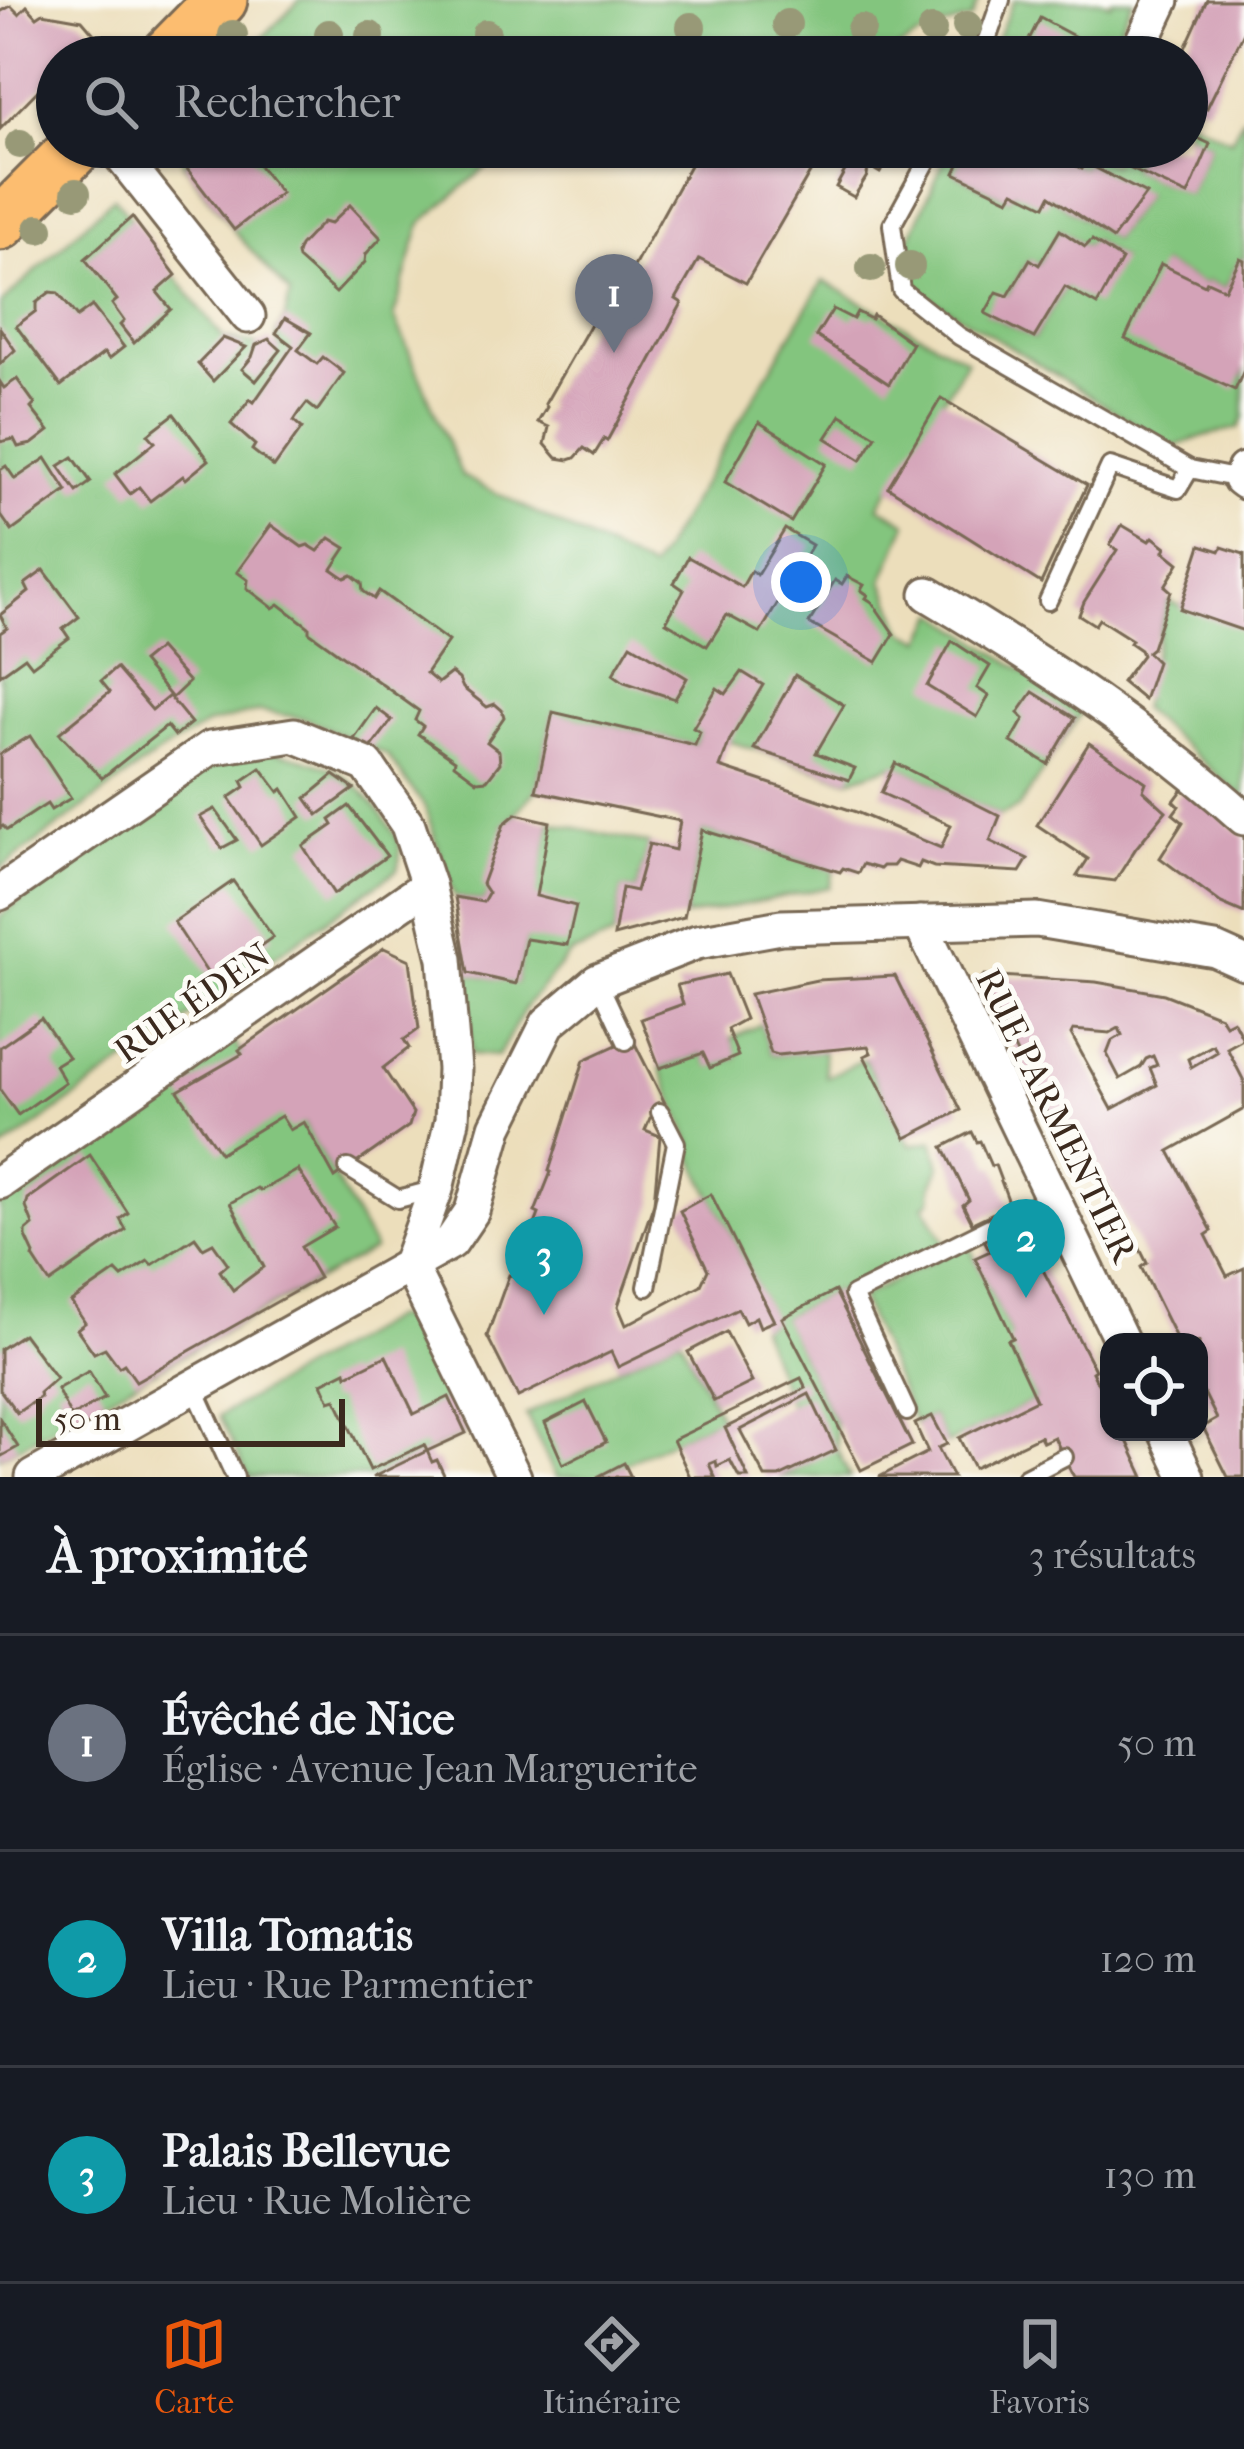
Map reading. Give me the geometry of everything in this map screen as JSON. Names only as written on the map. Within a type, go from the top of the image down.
[{"type":"main road","points":[[185,36],[220,0]]},
{"type":"main road","points":[[0,224],[55,168]]},
{"type":"street","points":[[1145,36],[1162,0]]},
{"type":"street","points":[[131,168],[248,316]]},
{"type":"street","points":[[928,594],[998,635],[1190,770],[1244,818]]},
{"type":"street","points":[[0,893],[210,748],[294,735],[368,765],[408,825],[445,959],[454,1069],[452,1120],[436,1189],[409,1264],[514,1477]]},
{"type":"street","name":"RUE ÉDEN","points":[[0,1182],[428,885]]},
{"type":"street","points":[[33,1477],[451,1242],[472,1211],[496,1127],[548,1023],[598,981],[697,942],[739,934],[781,927],[920,923],[1037,920],[1215,950],[1244,963]]},
{"type":"street","name":"RUE PARMENTIER","points":[[920,923],[1118,1333]]},
{"type":"street","points":[[1170,1441],[1187,1477]]},
{"type":"lane","points":[[988,36],[1001,0]]},
{"type":"lane","points":[[924,168],[892,226],[901,290],[958,336],[1190,469],[1243,477]]},
{"type":"lane","points":[[1048,601],[1110,466],[1178,489],[1190,469]]},
{"type":"lane","points":[[598,981],[626,1041]]},
{"type":"lane","points":[[647,1287],[676,1143],[660,1112]]},
{"type":"lane","points":[[347,1168],[398,1199],[436,1189]]},
{"type":"lane","points":[[907,1412],[853,1294],[1052,1196]]},
{"type":"lane","points":[[194,1387],[235,1477]]},
{"type":"lane","points":[[1024,1477],[1064,1457]]},
{"type":"green space","points":[[300,0],[979,0],[971,19],[921,36],[264,36]]},
{"type":"green space","points":[[1014,0],[1110,4],[1133,0],[1116,36],[998,36]]},
{"type":"green space","points":[[1244,116],[1244,260],[1240,259],[1225,289],[1161,264],[1244,370],[1244,417],[1239,428],[1173,447],[911,286],[903,254],[941,168],[958,168],[956,174],[1009,199],[1014,191],[1050,196],[1113,239],[1145,195],[1095,168],[1131,168],[1188,194],[1199,168],[1208,168],[1208,129],[1231,140]],"holes":[[[1060,230],[1085,247],[1093,240],[1121,260],[1065,287],[1034,338],[986,313],[1008,296],[1029,260],[1039,265]]]},
{"type":"green space","points":[[186,168],[485,168],[421,223],[394,316],[462,476],[651,570],[823,281],[967,360],[879,506],[907,523],[883,581],[904,631],[923,640],[937,613],[1082,711],[1019,807],[1000,816],[896,764],[849,780],[701,732],[695,745],[553,713],[536,791],[504,825],[483,902],[455,897],[425,807],[387,755],[307,719],[260,711],[208,724],[157,754],[0,869],[0,305],[114,197],[223,338],[280,349],[276,333],[290,294]]},
{"type":"green space","points":[[1167,601],[1244,629],[1244,798],[1141,709]]},
{"type":"green space","points":[[271,751],[322,765],[360,789],[396,837],[400,848],[397,870],[0,1151],[0,916],[192,776],[237,754]]},
{"type":"green space","points":[[550,822],[649,844],[636,891],[622,889],[614,936],[570,954],[526,1006],[498,1056],[471,1054],[468,973],[516,983]]},
{"type":"green space","points":[[702,830],[834,870],[830,887],[684,917]]},
{"type":"green space","points":[[761,1024],[771,1053],[823,1050],[826,1077],[865,1059],[910,1145],[933,1141],[940,1166],[931,1200],[924,1205],[947,1247],[853,1295],[835,1291],[783,1318],[834,1420],[837,1450],[850,1477],[779,1477],[811,1462],[760,1327],[773,1321],[688,1148],[692,1145],[660,1068],[703,1053],[710,1067],[737,1057],[731,1039]]},
{"type":"green space","points":[[230,1035],[304,1122],[374,1249],[0,1457],[0,1199]]},
{"type":"green space","points":[[968,1243],[1036,1400],[947,1444],[932,1416],[915,1424],[860,1298]]},
{"type":"green space","points":[[393,1317],[412,1322],[466,1433],[373,1477],[249,1477],[219,1416]]},
{"type":"green space","points":[[680,1337],[720,1417],[597,1477],[556,1477],[526,1415]]},
{"type":"building","points":[[1207,0],[1244,0],[1244,32],[1208,106],[1208,36],[1191,36]]},
{"type":"building","points":[[11,6],[19,14],[27,6],[37,17],[43,13],[82,20],[94,34],[36,36],[36,92],[0,129],[0,12]]},
{"type":"building","points":[[1040,18],[1074,36],[1031,36]]},
{"type":"building","points":[[186,168],[261,168],[281,193],[234,230]]},
{"type":"building","points":[[688,168],[812,169],[746,283],[699,259],[676,299],[682,303],[607,441],[594,455],[584,448],[575,458],[557,458],[545,444],[549,427],[538,422],[545,404],[623,268],[631,272]]},
{"type":"building","points":[[846,168],[868,168],[854,197],[836,187]]},
{"type":"building","points":[[957,168],[1096,168],[1146,194],[1113,239],[1050,196],[1045,206],[1014,191],[1009,199],[955,173]]},
{"type":"building","points":[[1131,168],[1200,168],[1188,195]]},
{"type":"building","points":[[350,205],[381,238],[336,293],[297,254],[323,222],[330,224]]},
{"type":"building","points":[[132,217],[176,275],[157,292],[171,309],[134,343],[120,325],[124,321],[112,304],[117,300],[85,259]]},
{"type":"building","points":[[1060,230],[1085,247],[1092,240],[1122,260],[1097,305],[1065,287],[1034,338],[985,313],[997,292],[1008,296],[1030,259],[1039,265]]},
{"type":"building","points":[[1240,258],[1244,260],[1244,370],[1235,390],[1125,339],[1161,264],[1225,289]]},
{"type":"building","points":[[50,292],[58,293],[77,317],[92,306],[124,347],[109,359],[104,353],[61,386],[16,326]]},
{"type":"building","points":[[833,309],[853,319],[857,312],[871,319],[873,315],[912,343],[889,384],[816,336]]},
{"type":"building","points":[[285,318],[311,333],[298,350],[317,364],[323,357],[344,373],[317,411],[307,403],[300,412],[294,421],[302,428],[274,467],[231,424],[250,399],[254,402],[293,346],[276,333]]},
{"type":"building","points":[[0,328],[15,350],[0,364]]},
{"type":"building","points":[[223,338],[246,347],[213,381],[198,364]]},
{"type":"building","points":[[269,339],[281,350],[256,381],[242,369],[256,345]]},
{"type":"building","points":[[17,379],[49,431],[32,444],[18,447],[14,439],[0,442],[0,382],[4,388]]},
{"type":"building","points":[[941,398],[1087,485],[1041,583],[888,487]]},
{"type":"building","points":[[174,414],[209,460],[150,501],[139,487],[130,494],[115,474],[155,442],[148,434]]},
{"type":"building","points":[[841,415],[876,436],[861,460],[826,438]]},
{"type":"building","points":[[759,422],[826,464],[791,522],[725,482]]},
{"type":"building","points":[[73,457],[91,482],[77,492],[59,466]]},
{"type":"building","points":[[46,458],[67,491],[12,531],[0,514],[0,470],[6,466],[15,479]]},
{"type":"building","points":[[271,525],[302,547],[318,551],[330,538],[346,548],[332,569],[345,578],[352,575],[374,599],[379,591],[448,641],[426,673],[438,683],[451,673],[487,707],[495,704],[504,717],[487,742],[499,751],[500,763],[487,780],[477,781],[418,734],[423,726],[415,720],[419,711],[309,632],[309,627],[279,604],[273,608],[247,588],[248,580],[237,572]]},
{"type":"building","points":[[1122,525],[1149,541],[1153,537],[1179,563],[1165,586],[1171,591],[1147,652],[1157,662],[1144,700],[1122,682],[1142,655],[1140,650],[1099,619],[1095,625],[1079,615],[1117,550],[1110,545]]},
{"type":"building","points":[[785,529],[812,545],[760,633],[727,615],[707,646],[666,622],[684,590],[674,583],[688,557],[742,587],[751,571],[757,575]]},
{"type":"building","points":[[1201,545],[1244,554],[1244,631],[1180,609]]},
{"type":"building","points":[[44,570],[79,617],[63,629],[69,638],[32,666],[25,657],[0,675],[0,633],[7,628],[0,615],[29,592],[25,584]]},
{"type":"building","points":[[847,576],[864,585],[861,590],[894,634],[877,662],[809,623],[835,580],[842,584]]},
{"type":"building","points":[[952,641],[990,666],[977,688],[989,696],[977,717],[927,686]]},
{"type":"building","points":[[631,644],[687,678],[675,699],[613,674]]},
{"type":"building","points":[[159,648],[189,682],[172,698],[142,662]]},
{"type":"building","points":[[116,668],[152,710],[169,696],[191,723],[175,736],[167,726],[102,778],[59,733],[110,692],[101,681]]},
{"type":"building","points":[[742,672],[763,685],[730,740],[720,767],[856,812],[941,848],[951,825],[881,793],[895,763],[1000,816],[990,841],[1028,859],[1020,872],[934,867],[921,862],[918,868],[897,861],[880,869],[863,864],[858,873],[843,868],[840,872],[702,830],[684,917],[614,936],[622,888],[636,891],[649,844],[675,850],[680,821],[536,791],[553,712],[695,745],[700,732],[693,728],[717,688],[726,694]]},
{"type":"building","points":[[795,675],[844,705],[816,753],[855,768],[849,780],[754,749]]},
{"type":"building","points":[[1033,692],[1075,718],[1048,764],[1011,742],[1024,719],[1018,713]]},
{"type":"building","points":[[376,708],[392,720],[371,748],[354,739]]},
{"type":"building","points":[[30,736],[71,798],[51,810],[47,804],[7,830],[0,828],[0,754]]},
{"type":"building","points":[[1089,743],[1146,782],[1143,790],[1166,811],[1115,881],[1077,876],[1088,859],[1037,825]]},
{"type":"building","points":[[261,768],[279,792],[283,789],[301,817],[261,845],[229,798]]},
{"type":"building","points":[[334,775],[354,789],[318,815],[306,798]]},
{"type":"building","points":[[1186,785],[1244,837],[1244,913],[1221,903],[1160,858],[1183,822],[1173,814],[1179,806],[1174,801]]},
{"type":"building","points":[[349,806],[387,856],[334,894],[303,846],[333,825],[330,820]]},
{"type":"building","points":[[215,809],[237,840],[222,848],[200,817]]},
{"type":"building","points":[[516,814],[550,822],[536,896],[576,906],[567,945],[526,939],[516,984],[468,973],[455,897],[483,902],[488,893],[482,884],[504,824]]},
{"type":"building","points":[[233,881],[273,937],[212,980],[174,922]]},
{"type":"building","points":[[384,948],[410,960],[419,1029],[404,1040],[409,1048],[383,1068],[413,1113],[409,1126],[335,1178],[304,1122],[290,1130],[281,1116],[220,1153],[178,1091],[242,1054],[239,1050]]},
{"type":"building","points":[[727,974],[745,1019],[727,1029],[738,1056],[710,1068],[703,1053],[660,1068],[641,1019],[683,1004],[677,985]]},
{"type":"building","points":[[984,975],[1096,982],[1164,994],[1220,1016],[1225,1024],[1233,1020],[1243,1039],[1227,1048],[1244,1081],[1244,1109],[1169,1151],[1212,1231],[1206,1235],[1227,1276],[1244,1268],[1244,1477],[1228,1477],[1208,1437],[1208,1424],[1217,1419],[1208,1401],[1208,1333],[1174,1333],[1141,1267],[1147,1263],[1079,1127],[1059,1137],[980,980]],"holes":[[[1119,1028],[1122,1035],[1112,1041],[1107,1054],[1120,1079],[1153,1056],[1157,1065],[1150,1068],[1157,1085],[1112,1109],[1071,1034],[1073,1030],[1110,1033]],[[1213,1045],[1217,1052],[1191,1067],[1188,1059]]]},
{"type":"building","points":[[895,976],[961,1110],[906,1138],[864,1056],[871,1053],[868,1046],[771,1053],[750,994],[817,980]]},
{"type":"building","points":[[41,1018],[68,1057],[55,1065],[65,1082],[18,1115],[0,1090],[0,1047]]},
{"type":"building","points":[[632,1038],[667,1107],[650,1118],[645,1130],[660,1136],[654,1203],[618,1306],[626,1325],[701,1285],[708,1270],[680,1211],[711,1194],[774,1321],[760,1327],[756,1317],[745,1323],[738,1309],[618,1367],[611,1352],[518,1397],[487,1336],[509,1275],[515,1276],[539,1214],[535,1212],[584,1060]]},
{"type":"building","points":[[972,1132],[991,1166],[995,1165],[1010,1205],[972,1223],[963,1205],[969,1200],[943,1147]]},
{"type":"building","points":[[90,1155],[128,1213],[120,1219],[126,1230],[50,1283],[26,1237],[33,1225],[28,1199]]},
{"type":"building","points":[[298,1170],[335,1227],[301,1247],[319,1278],[136,1381],[105,1348],[94,1353],[77,1329],[85,1323],[71,1302],[116,1271],[122,1277],[148,1261],[152,1265],[195,1237],[203,1248],[213,1243],[228,1264],[220,1271],[233,1290],[264,1267],[230,1203]]},
{"type":"building","points":[[1016,1218],[1095,1370],[1100,1388],[1100,1441],[1127,1441],[1144,1477],[1074,1477],[1054,1437],[1043,1442],[1040,1436],[974,1468],[959,1438],[1036,1400],[975,1258],[990,1251],[982,1236]]},
{"type":"building","points":[[835,1291],[912,1445],[861,1470],[782,1318]]},
{"type":"building","points":[[726,1332],[752,1382],[714,1401],[688,1352]]},
{"type":"building","points":[[23,1334],[56,1378],[17,1413],[0,1390],[0,1349]]},
{"type":"building","points":[[386,1356],[414,1414],[449,1397],[466,1433],[427,1451],[424,1445],[370,1470],[336,1399],[330,1401],[322,1383]]},
{"type":"building","points":[[89,1371],[105,1398],[71,1417],[57,1389]]},
{"type":"building","points":[[801,1378],[806,1388],[725,1428],[748,1477],[739,1477],[730,1460],[709,1464],[715,1477],[690,1477],[673,1440]]},
{"type":"building","points":[[809,1394],[836,1450],[779,1477],[765,1477],[740,1430]]},
{"type":"building","points":[[586,1402],[606,1442],[563,1464],[545,1423]]},
{"type":"building","points":[[932,1416],[947,1444],[938,1448],[953,1477],[879,1477],[928,1452],[915,1424]]},
{"type":"building","points":[[0,1419],[18,1447],[0,1457]]},
{"type":"building","points":[[427,1451],[445,1477],[373,1477]]},
{"type":"building","points":[[624,1463],[631,1477],[597,1477]]},
{"type":"place","name":"Évêché de Nice","points":[[614,353]]},
{"type":"place","name":"Villa Tomatis","points":[[1026,1298]]},
{"type":"place","name":"Palais Bellevue","points":[[544,1315]]}]
